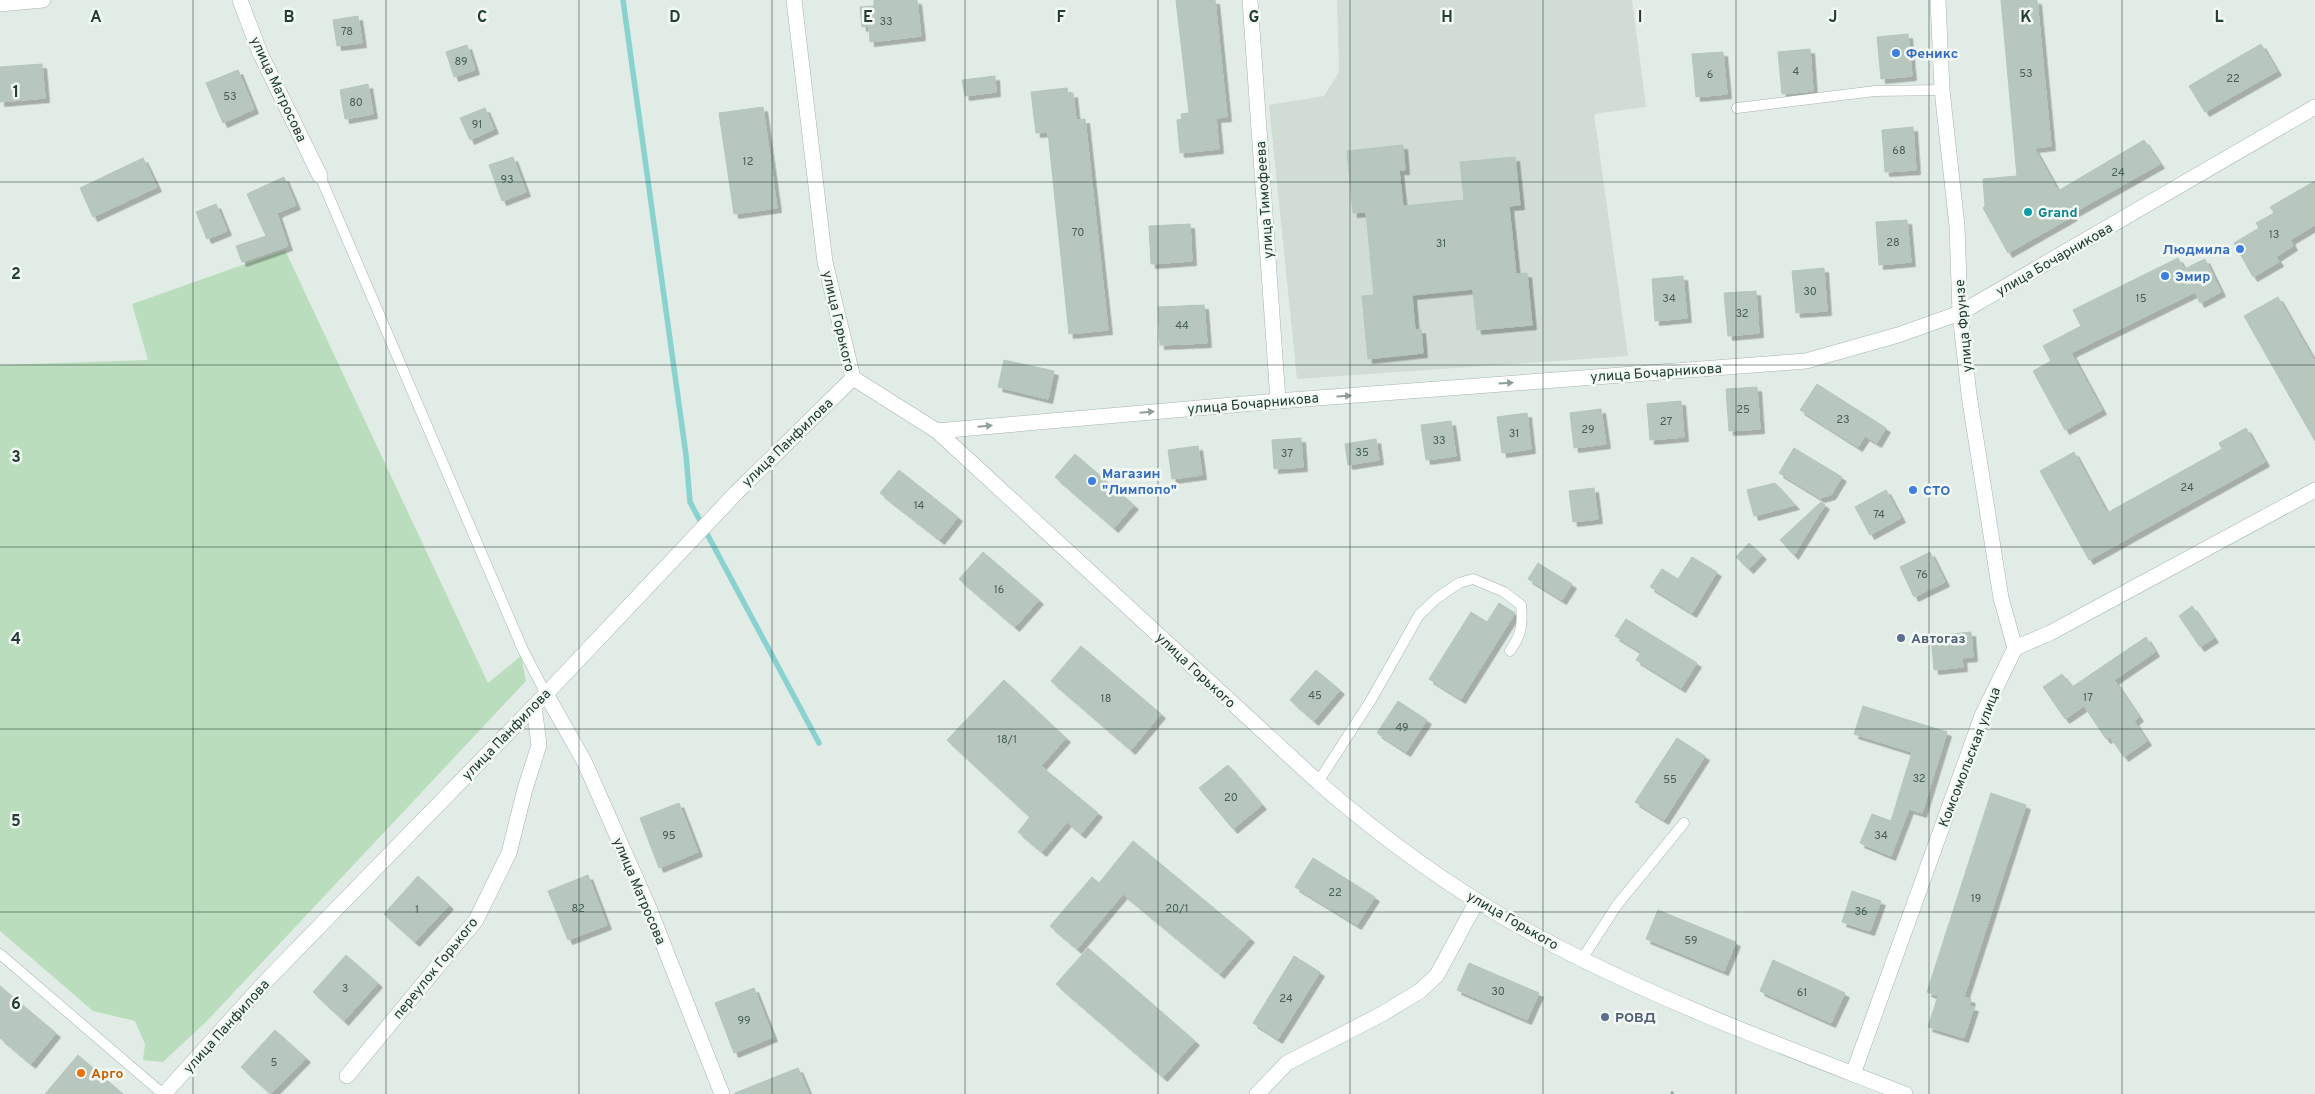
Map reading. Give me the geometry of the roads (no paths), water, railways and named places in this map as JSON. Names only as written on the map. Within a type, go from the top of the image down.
[{"type":"street","points":[[0,4],[43,0]]},
{"type":"street","name":"улица Матросова","points":[[240,0],[260,53],[320,176]]},
{"type":"street","name":"улица Горького","points":[[794,0],[825,262],[853,378],[937,431],[1318,782],[1352,812],[1407,854],[1477,901],[1582,959],[1666,999],[1905,1094]]},
{"type":"street","name":"улица Тимофеева","points":[[1250,0],[1278,400]]},
{"type":"street","name":"улица Фрунзе","points":[[1938,0],[1942,90],[1957,226],[1960,314],[1969,395],[2001,598],[2015,648]]},
{"type":"street","name":"улица Бочарникова","points":[[937,431],[1278,400],[1806,361],[1898,335],[1960,314],[2315,107]]},
{"type":"street","name":"улица Панфилова","points":[[164,1094],[266,981],[546,694],[736,492],[853,378]]},
{"type":"street","points":[[2015,648],[2050,633],[2315,490]]},
{"type":"street","name":"Комсомольская улица","points":[[1852,1074],[1982,716],[2015,648]]},
{"type":"street","name":"улица Матросова","points":[[546,694],[584,761],[645,899],[722,1094]]},
{"type":"street","name":"переулок Горького","points":[[347,1076],[476,920],[510,853],[525,789],[539,744],[534,706]]},
{"type":"street","points":[[1257,1094],[1287,1063],[1382,1014],[1420,991],[1437,975],[1477,901]]},
{"type":"lane","points":[[1737,108],[1875,91],[1942,90]]},
{"type":"lane","points":[[320,176],[523,650],[546,694]]},
{"type":"lane","points":[[1318,782],[1371,700],[1419,615],[1437,598],[1459,583],[1473,579],[1504,592],[1521,605],[1522,620],[1519,638],[1510,651]]},
{"type":"lane","points":[[1582,959],[1618,905],[1684,823]]},
{"type":"lane","points":[[0,954],[164,1094]]},
{"type":"waterway","points":[[623,0],[686,455],[690,502],[819,743]]},
{"type":"place","name":"Феникс","points":[[1896,53]]},
{"type":"place","name":"Grand","points":[[2028,212]]},
{"type":"place","name":"Людмила","points":[[2240,249]]},
{"type":"place","name":"Эмир","points":[[2165,276]]},
{"type":"place","name":"Магазин \"Лимпопо\"","points":[[1092,481]]},
{"type":"place","name":"СТО","points":[[1913,490]]},
{"type":"place","name":"Автогаз","points":[[1901,638]]},
{"type":"place","name":"РОВД","points":[[1605,1017]]},
{"type":"place","name":"Арго","points":[[81,1073]]}]
